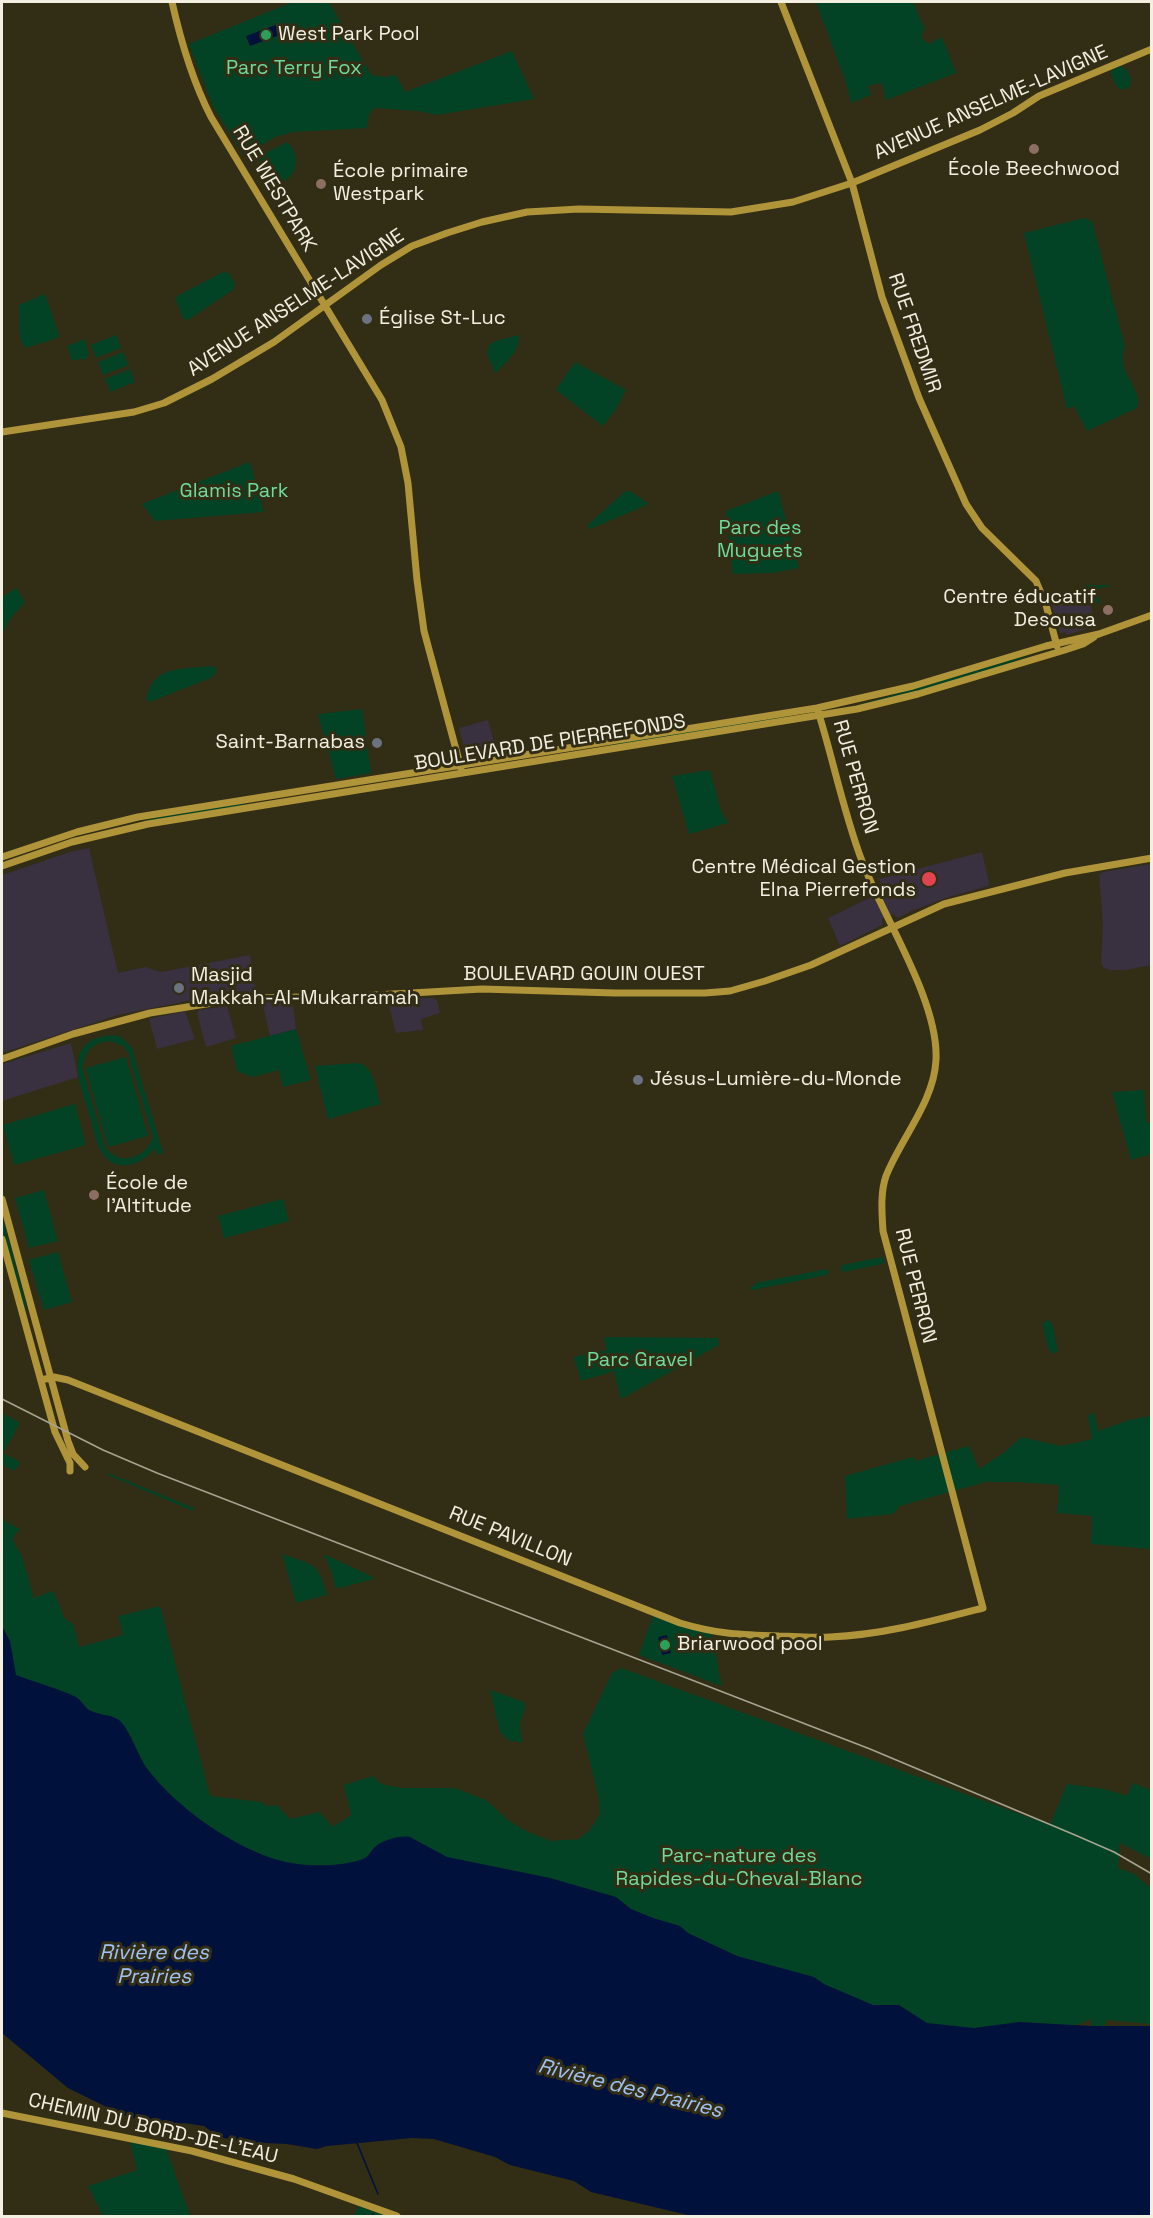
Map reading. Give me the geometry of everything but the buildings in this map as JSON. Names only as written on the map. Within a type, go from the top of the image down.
[{"type":"street","name":"RUE WESTPARK","points":[[172,2],[181,42],[201,96],[220,133],[382,400],[401,447],[408,483],[424,627],[462,774]]},
{"type":"street","name":"RUE FREDMIR","points":[[781,2],[852,183],[882,297],[919,398],[958,488],[982,528],[1036,581],[1046,605],[1058,652]]},
{"type":"street","name":"AVENUE ANSELME-LAVIGNE","points":[[2,432],[134,412],[164,403],[230,369],[274,342],[381,265],[412,246],[482,222],[527,212],[579,209],[731,212],[793,202],[852,183],[985,128],[1046,92],[1152,49]]},
{"type":"street","name":"BOULEVARD DE PIERREFONDS","points":[[2,857],[62,836],[131,819],[817,708],[889,693],[1056,644],[1099,634],[1152,615]]},
{"type":"street","name":"BOULEVARD DE PIERREFONDS","points":[[2,866],[54,847],[126,829],[820,716],[906,698],[1083,644],[1099,634]]},
{"type":"street","name":"RUE PERRON","points":[[817,708],[861,859],[925,1004],[935,1041],[935,1075],[930,1091],[885,1179],[882,1209],[883,1231],[983,1608]]},
{"type":"street","name":"BOULEVARD GOUIN OUEST","points":[[2,1059],[73,1034],[150,1013],[243,998],[350,997],[482,989],[609,993],[730,991],[811,965],[939,906],[1073,871],[1152,858]]},
{"type":"street","points":[[2,1199],[70,1449],[85,1467]]},
{"type":"street","points":[[2,1239],[55,1432],[70,1463],[70,1471]]},
{"type":"street","name":"RUE PAVILLON","points":[[51,1377],[68,1380],[671,1620],[711,1632],[739,1636],[830,1637],[905,1627],[983,1608]]},
{"type":"street","points":[[41,1380],[51,1377]]},
{"type":"street","name":"CHEMIN DU BORD-DE-L'EAU","points":[[2,2113],[192,2151],[294,2179],[397,2217]]},
{"type":"shaded area","points":[[1087,592],[1096,626],[1066,635],[1065,632],[1060,633],[1051,604]]},
{"type":"shaded area","points":[[488,720],[497,752],[469,758],[466,756],[459,728]]},
{"type":"shaded area","points":[[89,848],[118,973],[145,967],[161,972],[250,955],[256,992],[206,997],[118,1015],[2,1053],[2,875],[70,852]]},
{"type":"shaded area","points":[[982,852],[988,886],[949,897],[898,918],[893,914],[882,919],[882,925],[840,946],[828,918],[884,891],[879,879]]},
{"type":"shaded area","points":[[1151,864],[1151,965],[1126,970],[1104,968],[1101,963],[1103,925],[1099,875],[1103,872]]},
{"type":"shaded area","points":[[432,998],[437,1000],[440,1013],[421,1019],[423,1030],[396,1033],[387,999]]},
{"type":"shaded area","points":[[262,1002],[291,1002],[296,1029],[270,1036]]},
{"type":"shaded area","points":[[227,1006],[236,1038],[206,1047],[197,1013],[199,1010]]},
{"type":"shaded area","points":[[185,1011],[195,1039],[157,1049],[149,1019]]},
{"type":"shaded area","points":[[71,1043],[78,1077],[2,1101],[2,1064]]},
{"type":"green space","name":"Parc Terry Fox","points":[[293,2],[329,2],[371,75],[386,77],[396,75],[405,92],[512,51],[534,99],[437,115],[418,111],[374,108],[369,115],[367,128],[294,132],[275,137],[244,156],[213,106],[189,44]]},
{"type":"green space","points":[[816,2],[913,2],[924,28],[921,38],[929,44],[942,37],[956,73],[886,100],[882,83],[868,86],[871,95],[851,103],[847,85]]},
{"type":"green space","points":[[1121,66],[1127,71],[1131,80],[1130,86],[1124,90],[1117,87],[1111,74],[1112,70]]},
{"type":"green space","points":[[287,142],[295,155],[295,169],[286,180],[271,184],[259,159],[260,156]]},
{"type":"green space","points":[[1084,218],[1092,221],[1125,346],[1123,364],[1138,400],[1137,408],[1087,431],[1074,406],[1067,409],[1024,233]]},
{"type":"green space","points":[[223,272],[229,273],[235,284],[233,290],[188,320],[183,318],[176,300],[177,296]]},
{"type":"green space","points":[[45,294],[59,335],[57,338],[26,348],[20,334],[19,305]]},
{"type":"green space","points":[[116,335],[121,348],[96,358],[91,345]]},
{"type":"green space","points":[[519,335],[515,352],[495,373],[487,353],[489,345],[495,341]]},
{"type":"green space","points":[[85,339],[89,355],[86,359],[72,360],[67,346]]},
{"type":"green space","points":[[123,352],[129,365],[103,375],[98,362]]},
{"type":"green space","points":[[575,362],[626,390],[616,409],[603,426],[556,390]]},
{"type":"green space","points":[[130,369],[135,382],[110,392],[105,379]]},
{"type":"green space","name":"Glamis Park","points":[[250,462],[264,512],[155,521],[142,504]]},
{"type":"green space","points":[[630,491],[649,504],[590,529],[588,527],[624,492]]},
{"type":"green space","name":"Parc des Muguets","points":[[778,491],[799,568],[773,573],[733,574],[726,511]]},
{"type":"green space","points":[[1086,585],[1112,585],[1097,589],[1099,602],[1091,605]]},
{"type":"green space","points":[[16,588],[25,602],[10,619],[2,635],[2,597]]},
{"type":"green space","points":[[1032,654],[964,678],[845,709]]},
{"type":"green space","points":[[215,667],[217,671],[213,677],[150,702],[146,699],[155,680],[161,675],[178,669]]},
{"type":"green space","points":[[362,709],[371,773],[336,779],[318,714]]},
{"type":"green space","points":[[794,715],[776,720],[603,748],[621,742]]},
{"type":"green space","points":[[710,770],[721,811],[728,823],[689,834],[672,776]]},
{"type":"green space","points":[[240,804],[250,805],[139,823],[158,817]]},
{"type":"green space","points":[[296,1029],[311,1080],[283,1087],[279,1070],[252,1077],[237,1071],[231,1046]]},
{"type":"green space","points":[[114,1035],[121,1037],[132,1048],[163,1153],[157,1155],[154,1148],[139,1162],[119,1165],[107,1159],[100,1150],[82,1089],[78,1064],[80,1053],[86,1044],[97,1038]],"holes":[[[111,1041],[123,1046],[128,1052],[153,1138],[144,1151],[131,1158],[118,1157],[105,1147],[83,1069],[88,1052],[99,1043]]]},
{"type":"green space","points":[[126,1057],[148,1136],[108,1147],[86,1068]]},
{"type":"green space","points":[[363,1064],[371,1073],[380,1104],[328,1119],[315,1066]]},
{"type":"green space","points":[[1144,1090],[1146,1122],[1151,1122],[1151,1154],[1131,1160],[1112,1092]]},
{"type":"green space","points":[[75,1104],[86,1145],[14,1165],[3,1125]]},
{"type":"green space","points":[[44,1190],[58,1241],[29,1248],[15,1198]]},
{"type":"green space","points":[[283,1199],[289,1221],[224,1238],[218,1216]]},
{"type":"green space","points":[[2,1216],[28,1311],[19,1293],[11,1265]]},
{"type":"green space","points":[[58,1252],[72,1302],[44,1310],[29,1260]]},
{"type":"green space","points":[[882,1257],[885,1260],[883,1264],[843,1272],[840,1269],[842,1265]]},
{"type":"green space","points":[[826,1269],[829,1272],[827,1275],[753,1290],[750,1288],[756,1283]]},
{"type":"green space","points":[[1047,1320],[1052,1323],[1058,1351],[1054,1354],[1049,1350],[1042,1324]]},
{"type":"green space","name":"Parc Gravel","points":[[604,1337],[718,1338],[719,1345],[621,1399],[614,1371],[581,1381],[574,1357],[607,1350]]},
{"type":"green space","points":[[1094,1412],[1098,1431],[1129,1420],[1151,1416],[1150,1549],[1091,1544],[1092,1516],[1057,1513],[1059,1485],[989,1481],[900,1506],[893,1514],[847,1519],[845,1476],[913,1457],[915,1461],[969,1446],[979,1469],[1005,1452],[1021,1437],[1061,1446],[1092,1439],[1088,1416]]},
{"type":"green space","points":[[2,1413],[20,1423],[3,1453],[20,1462],[15,1471],[2,1465]]},
{"type":"green space","points":[[108,1473],[194,1508],[193,1511],[108,1475]]},
{"type":"green space","name":"Parc-nature des Rapides-du-Cheval-Blanc","points":[[2,1517],[6,1522],[20,1529],[12,1539],[22,1556],[34,1598],[53,1591],[65,1619],[73,1624],[79,1647],[123,1635],[118,1616],[160,1606],[210,1796],[262,1802],[266,1806],[277,1805],[290,1819],[319,1812],[333,1827],[351,1815],[344,1785],[373,1776],[381,1784],[401,1788],[455,1788],[486,1800],[508,1820],[528,1832],[551,1841],[579,1839],[590,1830],[600,1814],[599,1799],[583,1734],[612,1673],[621,1668],[1050,1825],[1067,1784],[1105,1789],[1127,1796],[1133,1783],[1151,1790],[1151,1859],[1120,1843],[1118,1868],[1134,1874],[1151,1888],[1151,2024],[1106,2020],[1105,2026],[1091,2026],[1091,2019],[1076,2025],[1032,2028],[955,2083],[228,1878],[2,1692]]},
{"type":"green space","points":[[282,1554],[313,1566],[320,1576],[327,1595],[296,1603]]},
{"type":"green space","points":[[324,1556],[373,1579],[340,1588],[336,1587]]},
{"type":"green space","points":[[654,1613],[711,1632],[722,1686],[639,1655]]},
{"type":"green space","points":[[490,1690],[524,1702],[525,1707],[520,1723],[522,1743],[508,1740],[500,1732]]},
{"type":"green space","points":[[130,2142],[166,2148],[190,2216],[103,2216],[88,2186],[137,2170]]},
{"type":"green space","points":[[358,2206],[387,2216],[354,2216]]},
{"type":"water","name":"West Park Pool","points":[[281,23],[285,33],[250,46],[246,36]]},
{"type":"water","name":"Rivière des Prairies","points":[[2,1626],[10,1641],[16,1675],[69,1694],[78,1698],[89,1710],[119,1720],[146,1767],[173,1797],[226,1837],[264,1855],[301,1864],[345,1864],[365,1858],[376,1846],[387,1840],[410,1837],[447,1857],[550,1878],[616,1897],[631,1909],[680,1926],[688,1933],[737,1956],[814,1977],[824,1984],[873,2005],[899,2005],[927,2023],[974,2028],[1019,2022],[1091,2026],[1151,2026],[1151,2216],[692,2216],[591,2192],[574,2181],[510,2165],[495,2157],[434,2139],[412,2138],[327,2146],[317,2149],[287,2144],[245,2142],[219,2137],[204,2126],[184,2123],[171,2126],[151,2119],[129,2118],[68,2088],[2,2033]]},
{"type":"water","name":"Briarwood pool","points":[[667,1635],[671,1653],[662,1655],[658,1637]]},
{"type":"waterway","points":[[357,2143],[378,2194]]},
{"type":"tram line","points":[[2,1399],[103,1450],[157,1473],[870,1749],[1114,1852],[1152,1874]]},
{"type":"place","name":"West Park Pool","points":[[266,35]]},
{"type":"place","name":"École Beechwood","points":[[1034,149]]},
{"type":"place","name":"École primaire Westpark","points":[[321,184]]},
{"type":"place","name":"Église St-Luc","points":[[367,319]]},
{"type":"place","name":"Centre éducatif Desousa","points":[[1108,610]]},
{"type":"place","name":"Saint-Barnabas","points":[[377,743]]},
{"type":"place","name":"Centre Médical Gestion Elna Pierrefonds","points":[[929,879]]},
{"type":"place","name":"Masjid Makkah-Al-Mukarramah","points":[[179,988]]},
{"type":"place","name":"Jésus-Lumière-du-Monde","points":[[638,1080]]},
{"type":"place","name":"École de l'Altitude","points":[[94,1195]]},
{"type":"place","name":"Briarwood pool","points":[[665,1645]]}]
